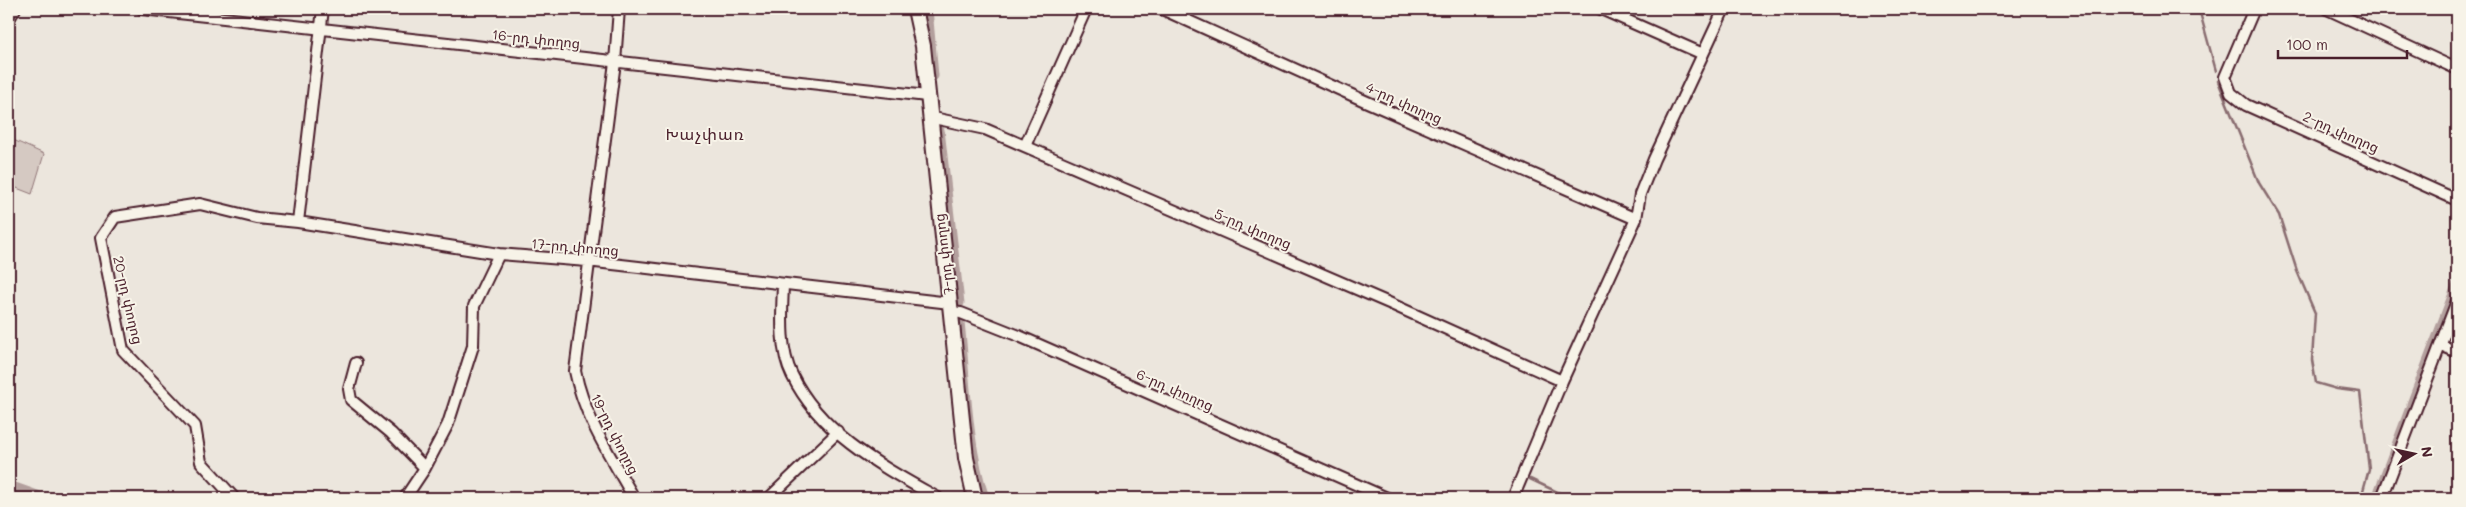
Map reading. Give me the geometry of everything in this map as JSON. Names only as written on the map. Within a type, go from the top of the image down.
[{"type":"main road","name":"7-րդ փողոց","points":[[915,9],[923,46],[928,117],[966,458],[975,498]]},
{"type":"street","points":[[9,19],[15,9]]},
{"type":"street","name":"16-րդ փողոց","points":[[142,9],[927,96]]},
{"type":"street","points":[[298,222],[323,9]]},
{"type":"street","name":"19-րդ փողոց","points":[[619,9],[615,62],[587,261],[575,371],[584,404],[598,435],[634,498]]},
{"type":"street","points":[[1024,146],[1086,9]]},
{"type":"street","name":"4-րդ փողոց","points":[[1162,9],[1365,101],[1636,218]]},
{"type":"street","points":[[1602,9],[1703,54]]},
{"type":"street","points":[[1513,498],[1562,381],[1636,218],[1640,194],[1654,159],[1724,9]]},
{"type":"street","name":"2-րդ փողոց","points":[[2254,9],[2226,77],[2232,93],[2246,105],[2457,200]]},
{"type":"street","points":[[2327,9],[2457,69]]},
{"type":"street","name":"5-րդ փողոց","points":[[928,117],[985,129],[1372,296],[1562,381]]},
{"type":"street","name":"17-րդ փողոց","points":[[200,204],[257,218],[298,222],[498,254],[587,261],[950,308]]},
{"type":"street","name":"20-րդ փողոց","points":[[200,204],[116,217],[101,238],[123,350],[195,426],[201,462],[234,498]]},
{"type":"street","points":[[405,498],[425,468],[448,424],[473,346],[474,306],[498,254]]},
{"type":"street","points":[[783,285],[785,342],[792,374],[817,414],[874,462],[938,498]]},
{"type":"street","points":[[2382,498],[2457,300]]},
{"type":"street","name":"6-րդ փողոց","points":[[950,308],[1019,336],[1387,498]]},
{"type":"street","points":[[2441,344],[2457,352]]},
{"type":"street","points":[[356,363],[349,389],[351,400],[391,433],[425,468]]},
{"type":"street","points":[[769,498],[838,432]]},
{"type":"shaded area","points":[[9,138],[44,154],[32,194],[9,185]]},
{"type":"waterway","points":[[928,9],[934,76]]},
{"type":"waterway","points":[[2199,9],[2216,71]]},
{"type":"waterway","points":[[2218,81],[2259,183],[2279,215],[2297,271],[2315,313],[2312,360],[2316,383],[2337,389],[2360,392],[2369,469],[2361,498]]},
{"type":"waterway","points":[[940,130],[960,303]]},
{"type":"waterway","points":[[2411,404],[2457,283]]},
{"type":"waterway","points":[[960,322],[974,456],[985,498]]},
{"type":"waterway","points":[[2376,498],[2409,410]]},
{"type":"waterway","points":[[1530,479],[1570,498]]},
{"type":"waterway","points":[[9,488],[37,498]]},
{"type":"district","name":"Խաչփառ","points":[[705,134]]}]
